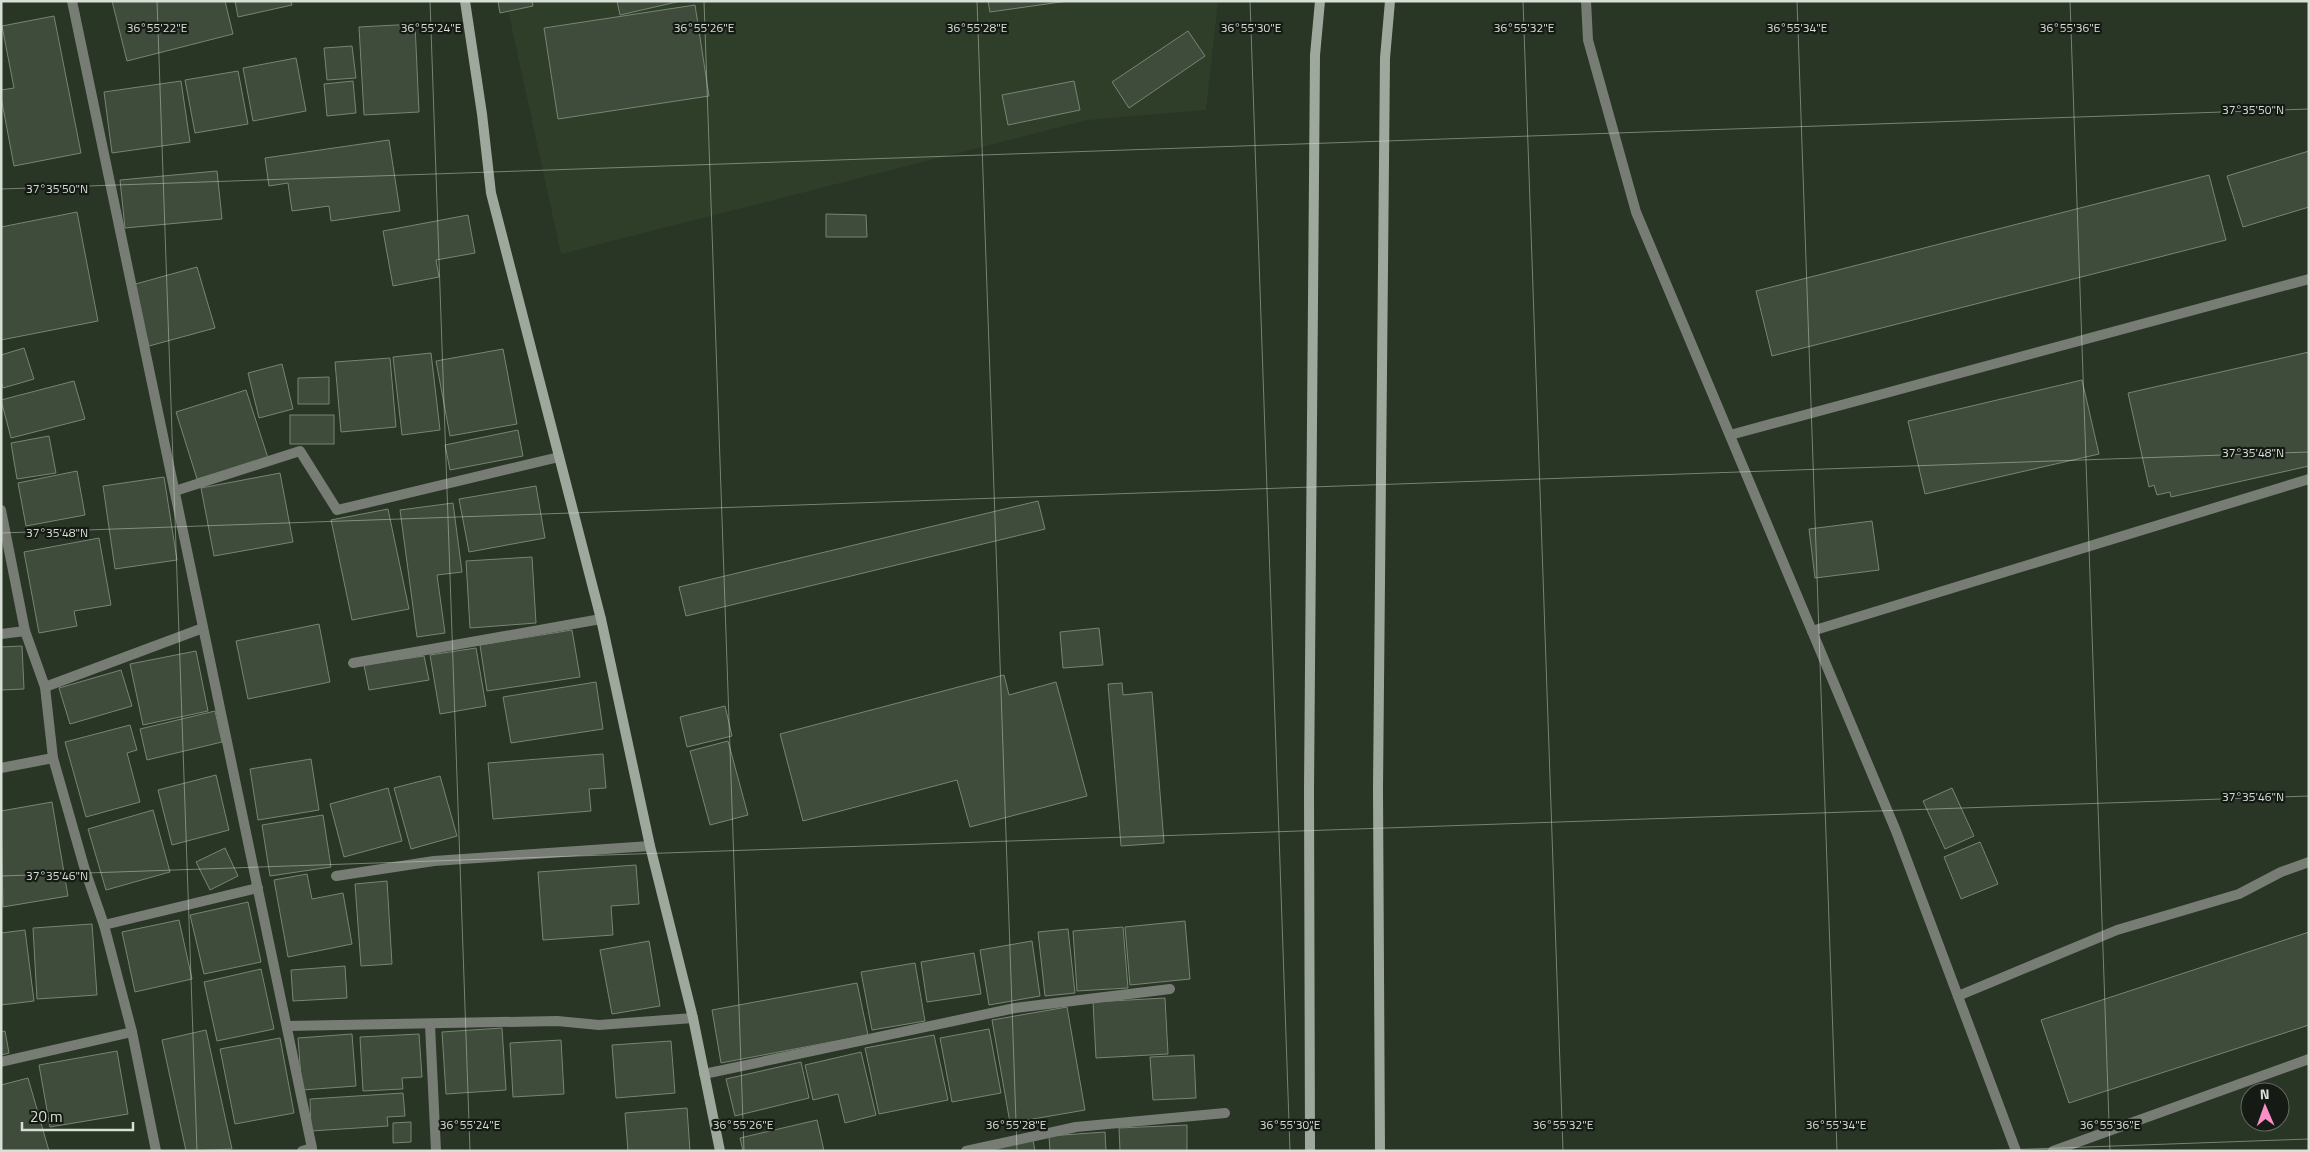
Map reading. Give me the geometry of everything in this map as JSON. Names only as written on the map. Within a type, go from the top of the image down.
[{"type":"main road","points":[[466,1],[491,193],[601,619],[650,846],[693,1018],[720,1151]]},
{"type":"main road","points":[[1310,1151],[1309,779],[1315,55],[1320,1]]},
{"type":"main road","points":[[1380,1151],[1378,789],[1385,58],[1390,1]]},
{"type":"street","points":[[72,1],[312,1148],[302,1151]]},
{"type":"street","points":[[1586,1],[1588,40],[1636,212],[1896,831],[2016,1151]]},
{"type":"street","points":[[1730,434],[2309,279]]},
{"type":"street","points":[[175,491],[300,451],[337,510],[559,458]]},
{"type":"street","points":[[1812,631],[2309,479]]},
{"type":"street","points":[[1,510],[25,631],[45,687],[53,758],[85,870],[104,925],[132,1032],[156,1151]]},
{"type":"street","points":[[353,663],[601,619]]},
{"type":"street","points":[[45,687],[203,628]]},
{"type":"street","points":[[1,634],[25,631]]},
{"type":"street","points":[[1,768],[53,758]]},
{"type":"street","points":[[336,876],[434,861],[650,846]]},
{"type":"street","points":[[1958,996],[2117,930],[2240,894],[2281,872],[2309,862]]},
{"type":"street","points":[[104,925],[258,888]]},
{"type":"street","points":[[704,1074],[1015,1008],[1170,989]]},
{"type":"street","points":[[287,1026],[557,1021],[599,1025],[693,1018]]},
{"type":"street","points":[[430,1024],[436,1151]]},
{"type":"street","points":[[1,1062],[132,1032]]},
{"type":"street","points":[[2053,1151],[2309,1059]]},
{"type":"street","points":[[966,1151],[1076,1127],[1225,1113]]},
{"type":"shaded area","points":[[506,1],[1218,1],[1206,110],[1088,120],[561,254]]},
{"type":"building","points":[[112,1],[225,1],[233,34],[127,61]]},
{"type":"building","points":[[235,1],[291,1],[292,5],[238,17]]},
{"type":"building","points":[[498,1],[532,1],[533,6],[500,13]]},
{"type":"building","points":[[617,1],[681,1],[620,15]]},
{"type":"building","points":[[988,1],[1068,1],[990,12]]},
{"type":"building","points":[[695,5],[709,96],[558,119],[544,28]]},
{"type":"building","points":[[54,16],[81,153],[14,166],[1,97],[1,90],[14,88],[2,26]]},
{"type":"building","points":[[415,24],[419,112],[364,115],[359,27]]},
{"type":"building","points":[[1188,31],[1205,56],[1129,108],[1112,82]]},
{"type":"building","points":[[352,46],[356,78],[327,80],[324,48]]},
{"type":"building","points":[[296,58],[306,111],[253,121],[243,68]]},
{"type":"building","points":[[238,71],[248,124],[195,133],[185,80]]},
{"type":"building","points":[[181,81],[190,142],[112,153],[104,92]]},
{"type":"building","points":[[353,81],[356,113],[327,116],[324,84]]},
{"type":"building","points":[[1074,81],[1080,110],[1008,125],[1002,95]]},
{"type":"building","points":[[389,140],[400,211],[331,221],[329,206],[292,211],[288,183],[269,186],[265,158]]},
{"type":"building","points":[[2309,151],[2309,207],[2243,227],[2227,176]]},
{"type":"building","points":[[217,171],[222,219],[125,228],[120,180]]},
{"type":"building","points":[[2209,175],[2226,240],[1772,356],[1756,291]]},
{"type":"building","points":[[77,212],[98,321],[1,340],[1,227]]},
{"type":"building","points":[[826,214],[866,215],[867,237],[826,237]]},
{"type":"building","points":[[468,215],[475,253],[436,260],[439,277],[393,286],[383,231]]},
{"type":"building","points":[[197,267],[215,328],[149,346],[132,285]]},
{"type":"building","points":[[24,348],[34,379],[3,388],[1,381],[1,355]]},
{"type":"building","points":[[503,349],[517,424],[450,436],[436,361]]},
{"type":"building","points":[[2309,352],[2309,466],[2171,497],[2170,492],[2157,495],[2154,485],[2149,487],[2128,393]]},
{"type":"building","points":[[431,353],[440,430],[402,435],[393,357]]},
{"type":"building","points":[[390,358],[396,427],[341,432],[335,362]]},
{"type":"building","points":[[282,364],[293,409],[259,418],[248,373]]},
{"type":"building","points":[[329,377],[329,404],[298,404],[298,378]]},
{"type":"building","points":[[2082,380],[2099,454],[1925,494],[1908,421]]},
{"type":"building","points":[[74,381],[85,419],[11,438],[1,400]]},
{"type":"building","points":[[246,390],[268,458],[197,479],[176,412]]},
{"type":"building","points":[[290,415],[334,415],[334,444],[290,444]]},
{"type":"building","points":[[518,430],[523,456],[450,470],[445,445]]},
{"type":"building","points":[[49,436],[56,473],[17,479],[11,443]]},
{"type":"building","points":[[77,471],[85,515],[26,526],[18,483]]},
{"type":"building","points":[[280,473],[293,542],[214,556],[201,488]]},
{"type":"building","points":[[164,477],[177,560],[115,569],[103,486]]},
{"type":"building","points":[[536,486],[545,538],[469,552],[459,499]]},
{"type":"building","points":[[1038,501],[1045,529],[686,616],[679,587]]},
{"type":"building","points":[[453,503],[462,572],[437,575],[445,633],[417,637],[400,510]]},
{"type":"building","points":[[388,509],[409,609],[352,620],[331,520]]},
{"type":"building","points":[[1872,521],[1879,570],[1815,578],[1809,529]]},
{"type":"building","points":[[99,538],[111,605],[74,611],[77,626],[39,633],[24,552]]},
{"type":"building","points":[[532,557],[536,623],[470,628],[466,561]]},
{"type":"building","points":[[319,624],[330,682],[248,699],[236,641]]},
{"type":"building","points":[[1099,628],[1103,665],[1063,668],[1060,632]]},
{"type":"building","points":[[572,630],[580,677],[487,691],[480,645]]},
{"type":"building","points":[[22,646],[24,689],[1,690],[1,647]]},
{"type":"building","points":[[476,648],[486,706],[440,714],[430,655]]},
{"type":"building","points":[[196,651],[208,711],[143,725],[130,664]]},
{"type":"building","points":[[424,656],[429,680],[369,690],[364,665]]},
{"type":"building","points":[[121,670],[132,706],[70,724],[59,688]]},
{"type":"building","points":[[1004,675],[1009,695],[1056,682],[1087,796],[970,827],[957,780],[803,821],[780,734]]},
{"type":"building","points":[[596,682],[603,729],[511,743],[503,697]]},
{"type":"building","points":[[1122,683],[1123,695],[1152,692],[1164,843],[1121,846],[1108,684]]},
{"type":"building","points":[[725,706],[732,736],[687,747],[680,717]]},
{"type":"building","points":[[215,711],[222,742],[147,760],[140,729]]},
{"type":"building","points":[[130,725],[137,750],[127,753],[140,802],[86,817],[65,742]]},
{"type":"building","points":[[728,741],[748,815],[710,825],[690,751]]},
{"type":"building","points":[[603,754],[606,788],[589,789],[591,811],[493,819],[488,763]]},
{"type":"building","points":[[311,759],[319,810],[258,820],[250,769]]},
{"type":"building","points":[[216,775],[229,830],[172,845],[158,790]]},
{"type":"building","points":[[440,776],[457,836],[411,849],[394,788]]},
{"type":"building","points":[[388,788],[402,841],[344,857],[330,804]]},
{"type":"building","points":[[1952,788],[1974,836],[1945,849],[1923,801]]},
{"type":"building","points":[[52,802],[68,896],[3,907],[1,811]]},
{"type":"building","points":[[153,810],[170,872],[106,890],[88,829]]},
{"type":"building","points":[[323,815],[331,867],[270,876],[262,825]]},
{"type":"building","points":[[1980,842],[1998,884],[1961,899],[1944,857]]},
{"type":"building","points":[[225,848],[238,876],[210,890],[196,862]]},
{"type":"building","points":[[636,865],[639,904],[611,906],[613,935],[543,940],[538,872]]},
{"type":"building","points":[[307,874],[312,899],[343,893],[352,944],[288,957],[274,880]]},
{"type":"building","points":[[387,881],[392,964],[361,966],[355,884]]},
{"type":"building","points":[[248,902],[261,962],[204,974],[190,915]]},
{"type":"building","points":[[179,920],[192,979],[135,992],[122,932]]},
{"type":"building","points":[[1185,921],[1190,979],[1130,985],[1125,927]]},
{"type":"building","points":[[92,924],[97,995],[37,999],[33,928]]},
{"type":"building","points":[[1123,927],[1128,988],[1077,991],[1073,931]]},
{"type":"building","points":[[1068,929],[1075,993],[1045,996],[1038,932]]},
{"type":"building","points":[[25,930],[34,1001],[1,1005],[1,933]]},
{"type":"building","points":[[2309,932],[2309,1025],[2069,1103],[2041,1020]]},
{"type":"building","points":[[649,941],[660,1006],[612,1014],[600,950]]},
{"type":"building","points":[[1032,941],[1040,996],[989,1005],[980,950]]},
{"type":"building","points":[[974,953],[981,994],[927,1002],[921,962]]},
{"type":"building","points":[[915,963],[925,1021],[872,1030],[861,972]]},
{"type":"building","points":[[345,966],[347,998],[293,1001],[291,970]]},
{"type":"building","points":[[261,969],[274,1029],[217,1041],[204,982]]},
{"type":"building","points":[[857,983],[868,1035],[721,1063],[712,1010]]},
{"type":"building","points":[[1165,998],[1168,1054],[1096,1058],[1093,1002]]},
{"type":"building","points":[[1067,1007],[1085,1110],[1010,1123],[992,1020]]},
{"type":"building","points":[[502,1028],[506,1090],[446,1094],[442,1032]]},
{"type":"building","points":[[989,1029],[1001,1093],[952,1102],[940,1038]]},
{"type":"building","points":[[206,1030],[232,1149],[186,1151],[162,1040]]},
{"type":"building","points":[[5,1031],[9,1053],[1,1055],[1,1032]]},
{"type":"building","points":[[352,1034],[356,1086],[302,1090],[298,1038]]},
{"type":"building","points":[[419,1034],[422,1077],[402,1078],[403,1089],[363,1091],[360,1037]]},
{"type":"building","points":[[934,1035],[948,1100],[879,1114],[865,1048]]},
{"type":"building","points":[[280,1038],[294,1113],[235,1124],[220,1049]]},
{"type":"building","points":[[561,1040],[564,1094],[513,1097],[510,1043]]},
{"type":"building","points":[[671,1041],[675,1093],[616,1098],[612,1045]]},
{"type":"building","points":[[117,1051],[128,1114],[50,1127],[39,1065]]},
{"type":"building","points":[[861,1052],[876,1115],[845,1123],[838,1094],[813,1100],[805,1065]]},
{"type":"building","points":[[1194,1055],[1196,1098],[1153,1100],[1150,1057]]},
{"type":"building","points":[[801,1062],[809,1098],[735,1116],[726,1079]]},
{"type":"building","points":[[28,1078],[49,1151],[1,1151],[1,1085]]},
{"type":"building","points":[[403,1093],[405,1116],[387,1117],[388,1126],[311,1131],[310,1099]]},
{"type":"building","points":[[687,1108],[690,1151],[628,1151],[625,1113]]},
{"type":"building","points":[[817,1120],[824,1151],[743,1151],[740,1138]]},
{"type":"building","points":[[411,1122],[411,1142],[393,1143],[393,1123]]},
{"type":"building","points":[[1187,1125],[1187,1151],[1120,1151],[1119,1128]]},
{"type":"building","points":[[1105,1132],[1106,1151],[1050,1151],[1049,1136]]},
{"type":"building","points":[[1033,1140],[1035,1151],[974,1151]]}]
